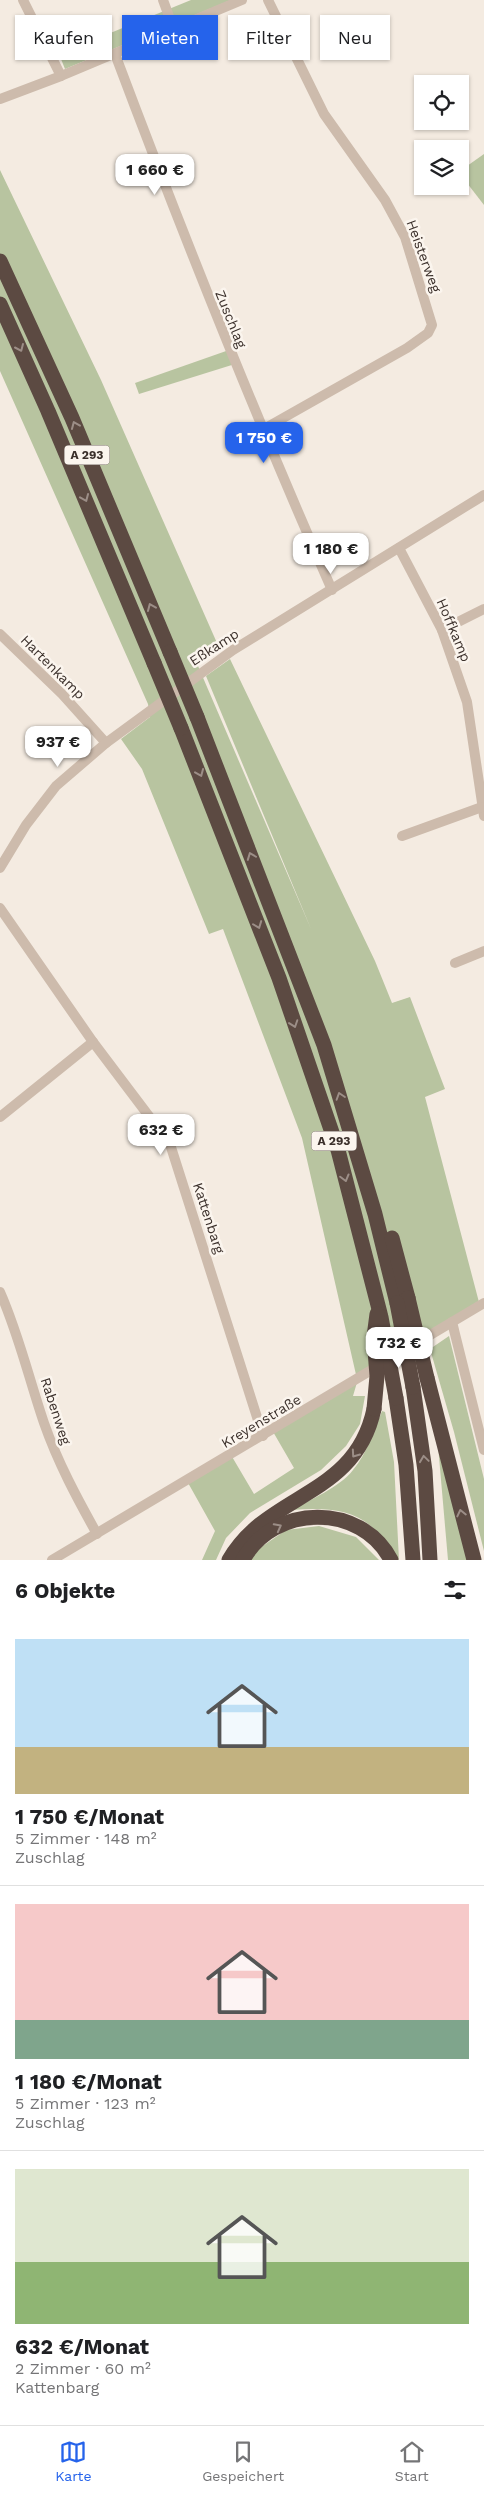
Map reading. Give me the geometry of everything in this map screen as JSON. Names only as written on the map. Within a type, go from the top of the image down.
[{"type":"highway","name":"A 293","points":[[0,261],[72,418],[197,717],[324,1045],[402,1300],[425,1471],[430,1560]]},
{"type":"highway","name":"A 293","points":[[0,304],[52,420],[181,728],[278,978],[338,1150],[379,1312],[396,1398],[406,1465],[413,1560]]},
{"type":"highway","points":[[402,1300],[427,1378],[474,1560]]},
{"type":"highway","points":[[229,1560],[236,1548],[253,1529],[333,1477],[354,1457],[365,1438],[374,1409],[377,1376],[374,1337],[379,1312]]},
{"type":"highway","points":[[242,1560],[256,1542],[271,1530],[287,1522],[320,1516],[350,1522],[364,1530],[378,1542],[391,1560]]},
{"type":"street","points":[[23,0],[61,76]]},
{"type":"street","points":[[163,0],[168,15]]},
{"type":"street","points":[[208,15],[242,0]]},
{"type":"street","name":"Heisterweg","points":[[262,430],[407,348],[428,333],[432,325],[405,237],[385,200],[324,114],[268,0]]},
{"type":"street","points":[[0,99],[122,51]]},
{"type":"street","name":"Zuschlag","points":[[115,54],[186,243],[262,430],[332,590]]},
{"type":"street","name":"Eßkamp","points":[[0,868],[26,825],[56,786],[106,743],[214,662],[484,495]]},
{"type":"street","name":"Hoffkamp","points":[[399,548],[442,630],[467,702],[483,812]]},
{"type":"street","points":[[442,630],[484,608]]},
{"type":"street","name":"Hartenkamp","points":[[0,634],[62,694],[106,743]]},
{"type":"street","points":[[402,836],[483,812]]},
{"type":"street","name":"Kattenbarg","points":[[0,908],[93,1042],[170,1144],[263,1436]]},
{"type":"street","points":[[456,963],[484,951]]},
{"type":"street","points":[[0,1117],[93,1042]]},
{"type":"street","name":"Rabenweg","points":[[0,1292],[14,1324],[44,1423],[64,1476],[97,1534]]},
{"type":"street","name":"Kreyenstraße","points":[[52,1560],[484,1303]]},
{"type":"street","points":[[452,1322],[484,1450]]},
{"type":"green space","points":[[191,0],[231,0],[195,15],[154,15]]},
{"type":"green space","points":[[122,28],[122,45],[112,49],[112,32]]},
{"type":"green space","points":[[61,60],[87,60],[65,69]]},
{"type":"green space","points":[[484,154],[484,205],[469,186],[469,165]]},
{"type":"green space","points":[[0,170],[101,380],[217,643],[195,659],[311,929],[206,676],[230,659],[375,961],[392,1003],[410,997],[445,1089],[425,1097],[480,1306],[358,1379],[353,1396],[365,1396],[360,1424],[346,1446],[321,1470],[250,1513],[226,1538],[216,1560],[202,1560],[215,1531],[187,1481],[231,1455],[254,1494],[294,1468],[272,1430],[357,1379],[302,1138],[223,929],[209,934],[142,769],[121,739],[150,717],[148,704],[0,371]]},
{"type":"green space","points":[[229,350],[235,364],[139,394],[135,383]]},
{"type":"green space","points":[[449,1336],[484,1479],[484,1551],[454,1432],[430,1349]]},
{"type":"green space","points":[[382,1411],[385,1412],[394,1462],[399,1560],[378,1533],[359,1518],[338,1511],[315,1509],[291,1510],[324,1493],[353,1470],[366,1449]]},
{"type":"green space","points":[[437,1434],[469,1560],[448,1560]]},
{"type":"green space","points":[[319,1526],[356,1537],[379,1560],[250,1560],[254,1552],[286,1530]]}]
